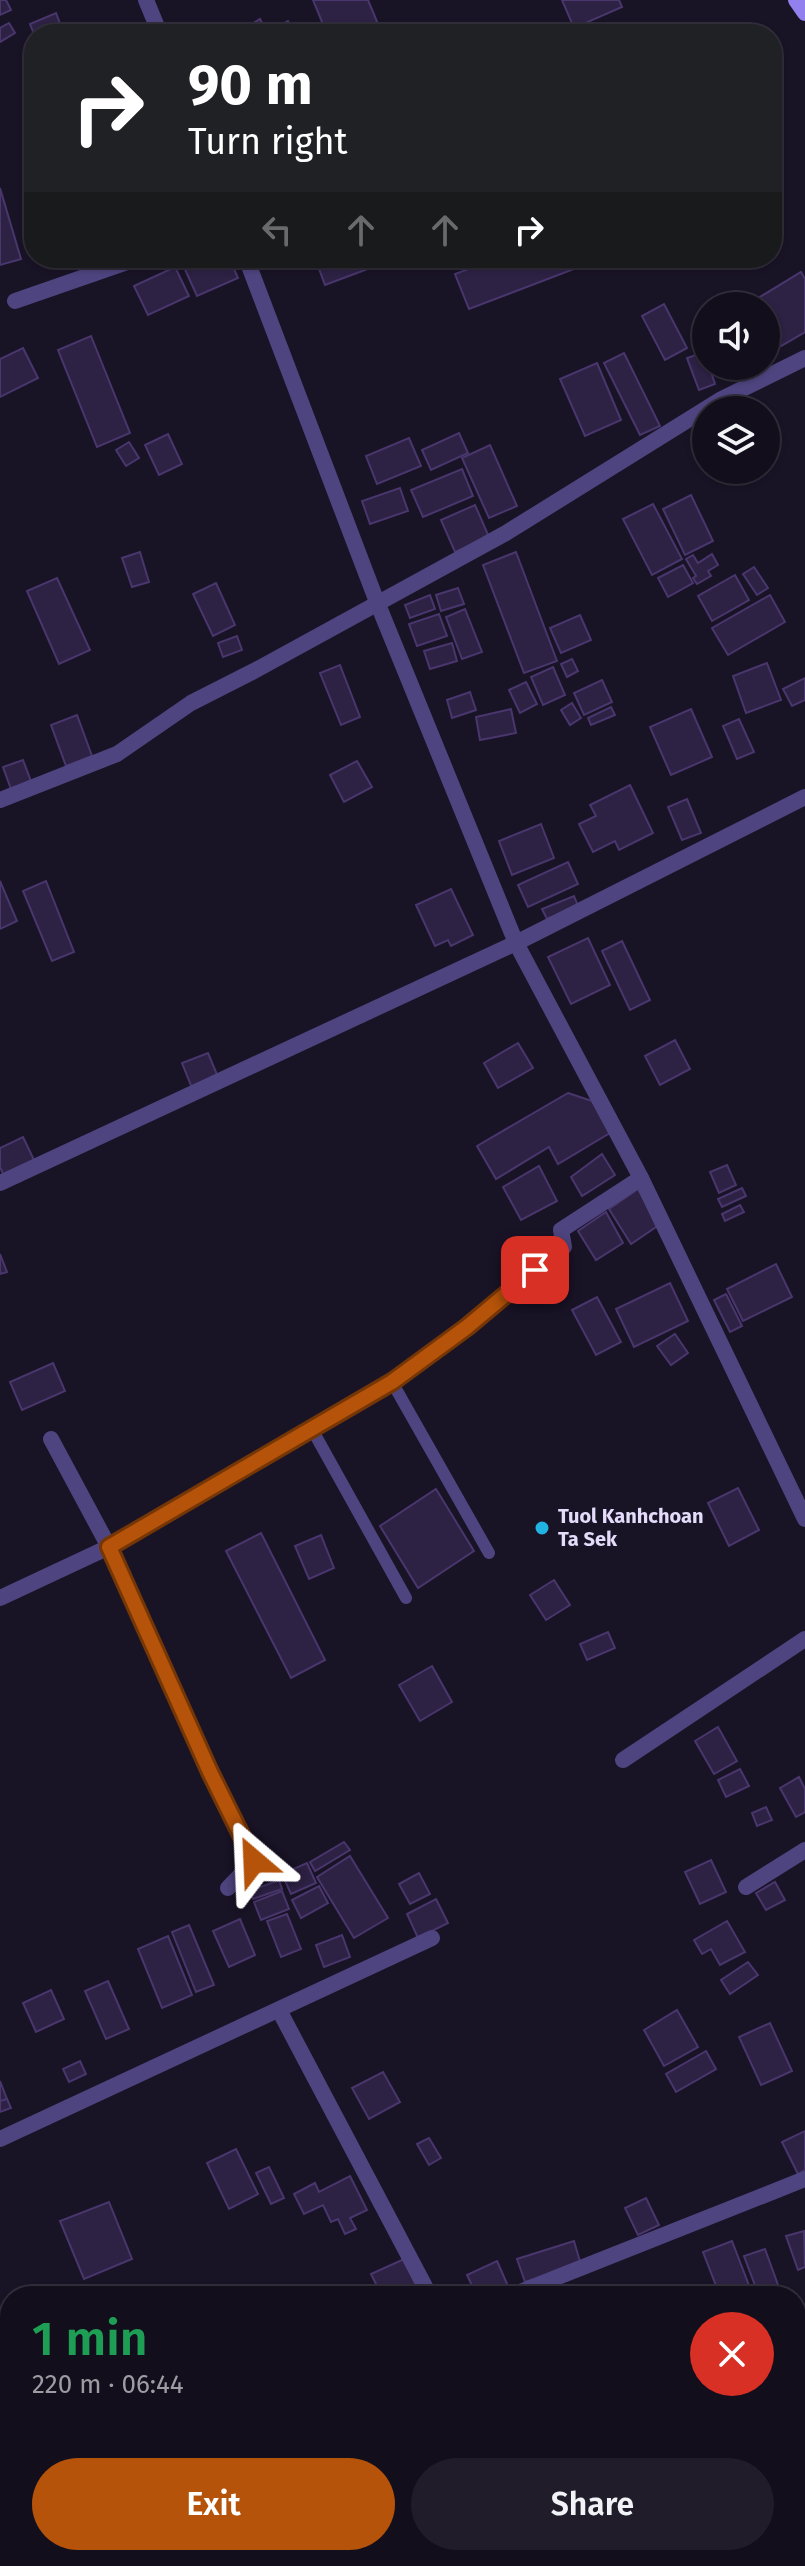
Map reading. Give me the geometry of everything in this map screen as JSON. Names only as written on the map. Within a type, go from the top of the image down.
[{"type":"street","points":[[146,0],[156,24]]},
{"type":"street","points":[[796,0],[805,13]]},
{"type":"street","points":[[15,301],[110,268]]},
{"type":"street","points":[[250,268],[377,602],[516,943],[641,1178],[805,1519]]},
{"type":"street","points":[[0,800],[117,754],[191,703],[506,533],[720,400],[805,358]]},
{"type":"street","points":[[0,1183],[516,943],[805,797]]},
{"type":"street","points":[[0,1598],[109,1547],[313,1431],[392,1382],[484,1313],[564,1247],[561,1230],[641,1178]]},
{"type":"street","points":[[51,1439],[109,1547],[210,1772],[254,1861],[228,1888]]},
{"type":"street","points":[[623,1760],[805,1639]]},
{"type":"street","points":[[746,1887],[805,1850]]},
{"type":"street","points":[[0,2139],[432,1938]]},
{"type":"street","points":[[279,2010],[425,2286]]},
{"type":"street","points":[[535,2286],[805,2179]]},
{"type":"lane","points":[[392,1382],[489,1553]]},
{"type":"lane","points":[[313,1431],[406,1598]]},
{"type":"building","points":[[0,0],[6,0],[11,10],[0,15]]},
{"type":"building","points":[[313,0],[368,0],[378,24],[323,24]]},
{"type":"building","points":[[562,0],[619,0],[622,7],[583,24],[572,24]]},
{"type":"building","points":[[56,13],[60,24],[30,24]]},
{"type":"building","points":[[9,23],[15,33],[0,42],[0,28]]},
{"type":"building","points":[[0,188],[21,259],[0,265]]},
{"type":"building","points":[[175,268],[189,296],[148,315],[134,286]]},
{"type":"building","points":[[184,268],[234,268],[238,278],[197,296]]},
{"type":"building","points":[[319,268],[370,268],[325,285]]},
{"type":"building","points":[[471,268],[574,269],[469,309],[455,274]]},
{"type":"building","points":[[801,272],[805,279],[805,332],[781,346],[780,292],[768,292]]},
{"type":"building","points":[[664,304],[687,348],[665,360],[642,316]]},
{"type":"building","points":[[91,336],[130,433],[97,447],[58,350]]},
{"type":"building","points":[[23,348],[38,378],[0,397],[0,359]]},
{"type":"building","points":[[624,353],[660,426],[640,435],[604,363]]},
{"type":"building","points":[[597,363],[621,420],[585,436],[560,379]]},
{"type":"building","points":[[695,380],[714,380],[715,384],[699,390]]},
{"type":"building","points":[[459,433],[468,453],[431,470],[422,450]]},
{"type":"building","points":[[168,434],[182,464],[159,475],[145,445]]},
{"type":"building","points":[[409,438],[421,466],[377,484],[366,456]]},
{"type":"building","points":[[129,442],[139,458],[126,466],[116,450]]},
{"type":"building","points":[[490,445],[517,506],[489,518],[462,458]]},
{"type":"building","points":[[462,469],[473,496],[423,517],[411,490]]},
{"type":"building","points":[[400,488],[408,511],[370,524],[362,501]]},
{"type":"building","points":[[691,495],[713,541],[685,555],[663,509]]},
{"type":"building","points":[[653,504],[682,559],[652,575],[623,519]]},
{"type":"building","points":[[475,505],[489,537],[455,552],[441,520]]},
{"type":"building","points":[[140,552],[149,582],[132,587],[122,558]]},
{"type":"building","points":[[516,552],[557,661],[524,673],[483,565]]},
{"type":"building","points":[[712,554],[718,565],[708,571],[711,576],[697,584],[686,559],[693,555],[698,563]]},
{"type":"building","points":[[683,565],[693,583],[668,597],[658,578]]},
{"type":"building","points":[[754,567],[768,588],[757,595],[743,574]]},
{"type":"building","points":[[735,575],[749,600],[712,621],[698,596]]},
{"type":"building","points":[[57,578],[90,650],[59,664],[27,591]]},
{"type":"building","points":[[216,583],[235,625],[213,636],[193,594]]},
{"type":"building","points":[[458,588],[464,604],[441,611],[436,595]]},
{"type":"building","points":[[430,595],[435,609],[410,618],[405,605]]},
{"type":"building","points":[[770,595],[785,622],[728,655],[712,628]]},
{"type":"building","points":[[465,609],[482,652],[462,659],[446,617]]},
{"type":"building","points":[[439,614],[447,636],[417,646],[409,624]]},
{"type":"building","points":[[580,615],[591,640],[561,653],[550,628]]},
{"type":"building","points":[[237,636],[242,650],[223,657],[218,643]]},
{"type":"building","points":[[452,643],[457,661],[430,669],[424,651]]},
{"type":"building","points":[[572,659],[578,671],[567,677],[561,664]]},
{"type":"building","points":[[767,663],[781,700],[746,713],[733,676]]},
{"type":"building","points":[[340,665],[360,717],[341,725],[320,673]]},
{"type":"building","points":[[553,667],[565,695],[543,705],[531,677]]},
{"type":"building","points":[[805,678],[805,700],[792,706],[783,689]]},
{"type":"building","points":[[602,680],[612,702],[584,715],[574,693]]},
{"type":"building","points":[[526,682],[537,704],[520,713],[509,690]]},
{"type":"building","points":[[470,692],[476,710],[452,718],[447,700]]},
{"type":"building","points":[[572,703],[581,718],[570,725],[561,710]]},
{"type":"building","points":[[611,707],[615,715],[591,725],[588,718]]},
{"type":"building","points":[[511,709],[516,733],[480,740],[476,717]]},
{"type":"building","points":[[691,709],[712,757],[671,775],[650,727]]},
{"type":"building","points":[[77,715],[92,756],[66,766],[51,725]]},
{"type":"building","points":[[739,719],[754,752],[737,759],[723,726]]},
{"type":"building","points":[[23,760],[32,784],[12,792],[3,767]]},
{"type":"building","points":[[357,761],[372,787],[344,802],[330,775]]},
{"type":"building","points":[[630,785],[653,833],[619,850],[615,841],[593,852],[579,824],[596,816],[590,805]]},
{"type":"building","points":[[687,799],[701,833],[682,840],[668,807]]},
{"type":"building","points":[[541,824],[554,858],[512,875],[499,841]]},
{"type":"building","points":[[568,862],[578,884],[528,907],[518,885]]},
{"type":"building","points":[[0,881],[17,921],[0,929]]},
{"type":"building","points":[[46,881],[74,952],[52,961],[23,891]]},
{"type":"building","points":[[451,889],[473,935],[451,946],[448,940],[435,946],[416,905]]},
{"type":"building","points":[[574,896],[578,906],[547,919],[542,909]]},
{"type":"building","points":[[588,938],[610,985],[571,1004],[548,957]]},
{"type":"building","points":[[622,941],[650,1000],[630,1010],[602,951]]},
{"type":"building","points":[[675,1040],[690,1069],[660,1085],[645,1056]]},
{"type":"building","points":[[518,1043],[533,1068],[498,1088],[484,1063]]},
{"type":"building","points":[[208,1053],[218,1077],[192,1088],[182,1063]]},
{"type":"building","points":[[568,1093],[592,1101],[610,1133],[558,1164],[549,1147],[496,1179],[477,1146]]},
{"type":"building","points":[[23,1137],[35,1162],[4,1176],[0,1167],[0,1148]]},
{"type":"building","points":[[602,1154],[615,1175],[582,1196],[571,1177]]},
{"type":"building","points":[[727,1165],[736,1185],[719,1193],[710,1172]]},
{"type":"building","points":[[539,1166],[557,1201],[521,1220],[503,1187]]},
{"type":"building","points":[[742,1188],[746,1196],[722,1207],[718,1199]]},
{"type":"building","points":[[638,1189],[659,1225],[631,1244],[609,1209]]},
{"type":"building","points":[[740,1205],[744,1212],[725,1221],[722,1214]]},
{"type":"building","points":[[606,1212],[623,1243],[596,1260],[578,1231]]},
{"type":"building","points":[[0,1254],[7,1272],[0,1274]]},
{"type":"building","points":[[776,1264],[792,1297],[743,1321],[727,1289]]},
{"type":"building","points":[[670,1283],[688,1321],[634,1347],[616,1309]]},
{"type":"building","points":[[726,1294],[742,1326],[730,1332],[714,1300]]},
{"type":"building","points":[[597,1297],[621,1342],[596,1355],[572,1310]]},
{"type":"building","points":[[675,1334],[688,1353],[671,1365],[657,1346]]},
{"type":"building","points":[[53,1363],[65,1391],[22,1410],[10,1382]]},
{"type":"building","points":[[738,1488],[759,1530],[729,1546],[708,1503]]},
{"type":"building","points":[[436,1489],[474,1551],[418,1588],[380,1526]]},
{"type":"building","points":[[261,1533],[325,1660],[291,1678],[226,1551]]},
{"type":"building","points":[[321,1535],[334,1568],[309,1579],[295,1546]]},
{"type":"building","points":[[554,1580],[570,1605],[546,1620],[530,1595]]},
{"type":"building","points":[[608,1632],[615,1648],[587,1660],[580,1644]]},
{"type":"building","points":[[432,1666],[452,1702],[420,1721],[399,1685]]},
{"type":"building","points":[[718,1727],[737,1761],[714,1774],[695,1741]]},
{"type":"building","points":[[740,1769],[749,1786],[726,1797],[718,1780]]},
{"type":"building","points":[[799,1777],[805,1789],[805,1812],[796,1817],[780,1788]]},
{"type":"building","points":[[766,1807],[772,1820],[757,1826],[752,1813]]},
{"type":"building","points":[[344,1842],[350,1850],[315,1871],[310,1862]]},
{"type":"building","points":[[350,1856],[388,1918],[354,1938],[317,1877]]},
{"type":"building","points":[[711,1860],[726,1892],[700,1904],[685,1872]]},
{"type":"building","points":[[307,1863],[316,1883],[291,1894],[282,1874]]},
{"type":"building","points":[[419,1873],[430,1894],[410,1904],[399,1884]]},
{"type":"building","points":[[279,1880],[282,1889],[253,1899],[250,1891]]},
{"type":"building","points":[[775,1882],[785,1900],[766,1910],[756,1893]]},
{"type":"building","points":[[319,1886],[328,1903],[301,1918],[292,1900]]},
{"type":"building","points":[[282,1891],[289,1909],[261,1920],[254,1902]]},
{"type":"building","points":[[436,1899],[448,1923],[418,1938],[407,1914]]},
{"type":"building","points":[[287,1914],[301,1949],[281,1957],[267,1921]]},
{"type":"building","points":[[240,1919],[255,1955],[229,1967],[213,1931]]},
{"type":"building","points":[[727,1921],[745,1952],[720,1965],[711,1949],[702,1954],[694,1940]]},
{"type":"building","points":[[189,1925],[214,1985],[196,1992],[172,1932]]},
{"type":"building","points":[[342,1935],[350,1957],[324,1967],[316,1945]]},
{"type":"building","points":[[168,1936],[192,1995],[162,2008],[138,1949]]},
{"type":"building","points":[[748,1962],[758,1975],[730,1994],[721,1980]]},
{"type":"building","points":[[108,1981],[129,2029],[106,2039],[85,1991]]},
{"type":"building","points":[[51,1990],[64,2019],[36,2032],[23,2003]]},
{"type":"building","points":[[677,2010],[698,2047],[664,2066],[644,2030]]},
{"type":"building","points":[[770,2023],[792,2071],[761,2085],[739,2037]]},
{"type":"building","points":[[706,2051],[716,2069],[676,2092],[666,2074]]},
{"type":"building","points":[[80,2061],[86,2074],[69,2082],[63,2069]]},
{"type":"building","points":[[383,2072],[400,2102],[369,2119],[352,2088]]},
{"type":"building","points":[[0,2081],[7,2099],[0,2101]]},
{"type":"building","points":[[7,2099],[11,2108],[0,2112],[0,2101]]},
{"type":"building","points":[[805,2131],[805,2170],[798,2174],[782,2142]]},
{"type":"building","points":[[429,2138],[441,2158],[429,2165],[417,2144]]},
{"type":"building","points":[[236,2149],[258,2194],[229,2209],[207,2163]]},
{"type":"building","points":[[269,2167],[284,2198],[271,2204],[256,2173]]},
{"type":"building","points":[[350,2176],[367,2210],[350,2218],[356,2229],[345,2234],[338,2219],[331,2222],[323,2205],[304,2214],[294,2194],[315,2183],[319,2192]]},
{"type":"building","points":[[646,2198],[659,2225],[638,2235],[625,2208]]},
{"type":"building","points":[[109,2202],[132,2259],[84,2279],[60,2221]]},
{"type":"building","points":[[804,2231],[805,2267],[798,2270],[786,2236]]},
{"type":"building","points":[[574,2241],[581,2265],[525,2282],[517,2259]]},
{"type":"building","points":[[732,2241],[749,2286],[716,2286],[703,2252]]},
{"type":"building","points":[[765,2249],[778,2286],[755,2286],[744,2256]]},
{"type":"building","points":[[404,2259],[416,2286],[377,2286],[371,2274]]},
{"type":"building","points":[[497,2261],[508,2286],[472,2286],[467,2275]]},
{"type":"place","name":"Tuol Kanhchoan Ta Sek","points":[[542,1528]]},
{"type":"route","points":[[254,1861],[210,1772],[109,1547],[313,1431],[392,1382],[467,1327],[535,1270]]}]
